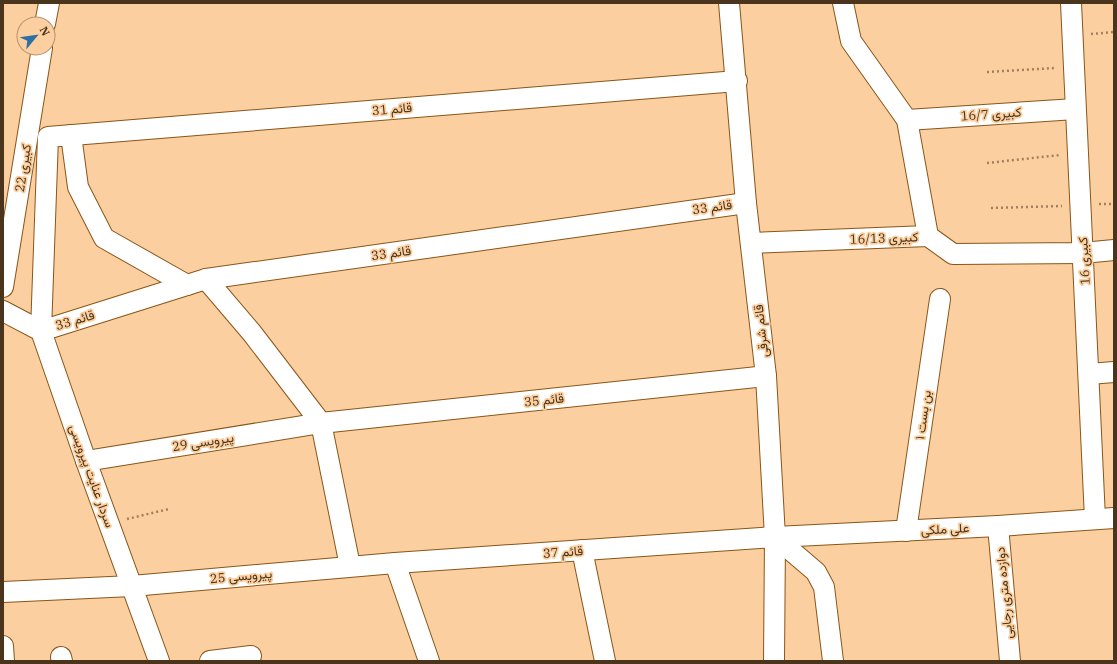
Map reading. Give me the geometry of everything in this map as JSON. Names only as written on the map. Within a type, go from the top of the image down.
[{"type":"street","points":[[46,16],[48,3]]},
{"type":"street","name":"قائم شرقی","points":[[729,3],[737,81],[746,203],[766,376],[775,537],[774,661]]},
{"type":"street","points":[[843,3],[851,41],[907,120],[928,236]]},
{"type":"street","name":"کبیری 16","points":[[1071,3],[1089,374],[1105,518]]},
{"type":"street","name":"کبیری 22","points":[[3,287],[41,56]]},
{"type":"street","name":"قائم 31","points":[[41,330],[48,137],[737,81]]},
{"type":"street","name":"کبیری 16/7","points":[[907,120],[1075,109]]},
{"type":"street","points":[[71,135],[78,187],[104,238],[186,285]]},
{"type":"street","name":"قائم 33","points":[[41,330],[206,279],[746,203]]},
{"type":"street","name":"کبیری 16/13","points":[[751,243],[928,236],[953,254],[1083,253],[1114,250]]},
{"type":"street","points":[[206,279],[252,333],[321,423],[350,566]]},
{"type":"street","name":"بن بست ۱","points":[[906,531],[940,299]]},
{"type":"street","points":[[3,312],[41,330]]},
{"type":"street","name":"سردار عنایت پیرویسی","points":[[41,330],[86,461],[159,661]]},
{"type":"street","points":[[1089,374],[1114,372]]},
{"type":"street","name":"قائم 35","points":[[321,423],[766,376]]},
{"type":"street","name":"پیرویسی 29","points":[[86,461],[321,423]]},
{"type":"street","name":"علی ملکی","points":[[775,537],[998,526],[1105,518]]},
{"type":"street","name":"دوازده متری رجایی","points":[[998,526],[1010,661]]},
{"type":"street","points":[[775,537],[816,572],[824,587],[833,661]]},
{"type":"street","name":"قائم 37","points":[[350,566],[775,537]]},
{"type":"street","points":[[582,550],[605,661]]},
{"type":"street","points":[[395,563],[429,661]]},
{"type":"street","name":"پیرویسی 25","points":[[3,592],[132,586],[350,566]]},
{"type":"street","points":[[3,646],[4,661]]},
{"type":"street","points":[[210,661],[251,656]]},
{"type":"path","points":[[987,72],[1073,67]]},
{"type":"path","points":[[987,163],[1078,153]]},
{"type":"path","points":[[991,208],[1081,206]]},
{"type":"path","points":[[109,523],[169,509]]}]
